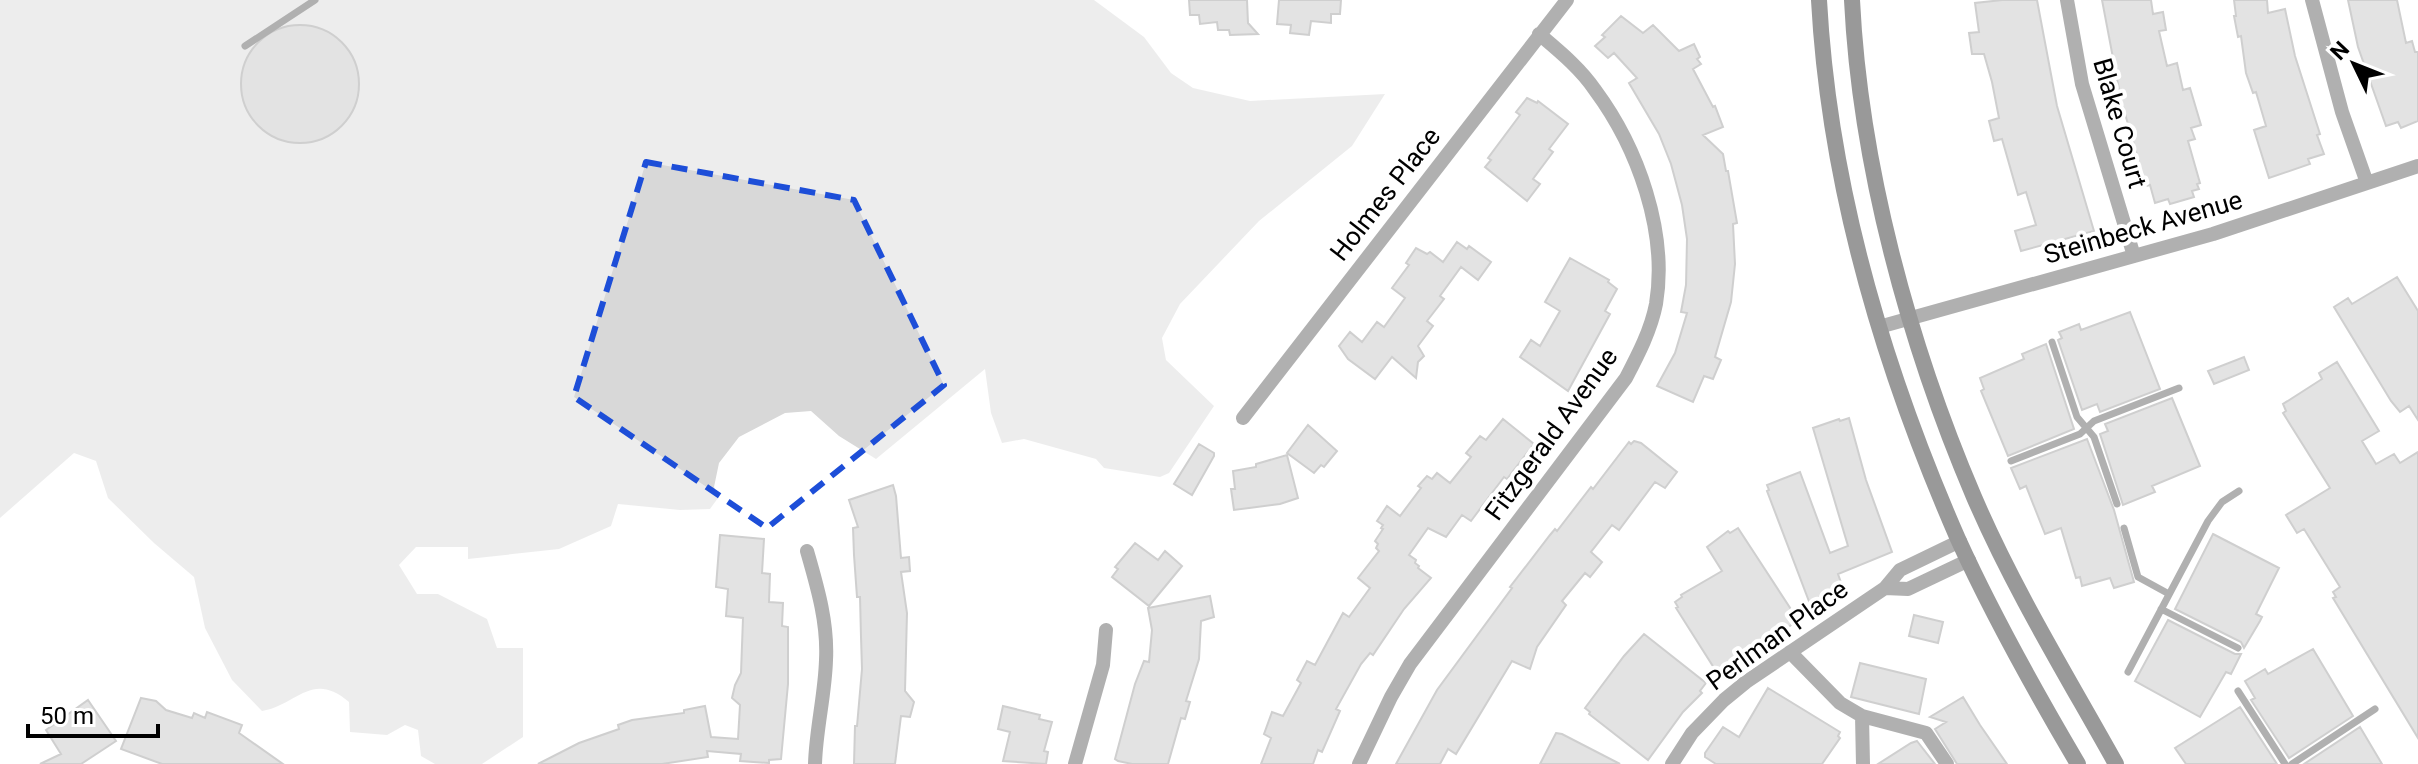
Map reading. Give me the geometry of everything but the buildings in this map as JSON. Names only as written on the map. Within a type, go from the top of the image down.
[{"type":"main road","points":[[1819,0],[1824,60],[1841,169],[1879,327],[1912,425],[1969,560],[2078,764]]},
{"type":"main road","points":[[1852,0],[1857,68],[1884,220],[1931,382],[1974,497],[2021,594],[2116,764]]},
{"type":"street","name":"Holmes Place","points":[[1243,418],[1567,0]]},
{"type":"street","name":"Blake Court","points":[[2067,0],[2082,84],[2134,256]]},
{"type":"street","points":[[2312,0],[2338,99],[2367,183]]},
{"type":"street","name":"Fitzgerald Avenue","points":[[1359,764],[1410,664],[1626,378],[1644,342],[1656,305],[1658,268],[1654,228],[1646,191],[1631,152],[1595,89],[1566,57],[1539,34]]},
{"type":"street","name":"Steinbeck Avenue","points":[[1879,327],[2213,234],[2418,166]]},
{"type":"street","name":"Perlman Place","points":[[1672,764],[1692,733],[1724,700],[1885,588],[1900,570],[1960,541]]},
{"type":"street","points":[[807,551],[821,601],[826,660],[815,764]]},
{"type":"street","name":"Perlman Place","points":[[1885,588],[1908,589],[1969,560]]},
{"type":"street","points":[[1075,764],[1103,665],[1106,630]]},
{"type":"street","points":[[1790,652],[1840,703],[1862,716],[1926,733],[1947,764]]},
{"type":"street","points":[[1862,716],[1863,764]]},
{"type":"lane","points":[[245,46],[315,0]]},
{"type":"lane","points":[[2052,342],[2077,417],[2094,437],[2117,504]]},
{"type":"lane","points":[[2011,461],[2080,434],[2094,421],[2179,388]]},
{"type":"lane","points":[[2128,672],[2215,509],[2239,491]]},
{"type":"lane","points":[[2124,528],[2138,577],[2169,594]]},
{"type":"lane","points":[[2161,609],[2238,648]]},
{"type":"lane","points":[[2238,691],[2285,764]]},
{"type":"lane","points":[[2292,764],[2375,709]]},
{"type":"highlighted area","points":[[646,162],[854,200],[944,385],[767,528],[574,397]]},
{"type":"shaded area","points":[[0,0],[1094,0],[1144,37],[1171,73],[1193,88],[1250,101],[1385,94],[1352,146],[1259,221],[1180,304],[1162,338],[1166,360],[1214,406],[1169,473],[1160,477],[1104,468],[1096,459],[1024,439],[1002,443],[991,413],[985,369],[876,459],[839,436],[811,411],[785,413],[739,437],[719,463],[714,487],[718,498],[710,509],[680,510],[618,504],[611,526],[559,549],[468,559],[468,547],[416,547],[399,565],[417,594],[438,594],[487,619],[497,648],[523,648],[523,737],[482,764],[435,764],[421,756],[418,730],[405,725],[387,735],[350,732],[349,702],[325,689],[305,692],[262,711],[232,680],[205,628],[194,577],[108,498],[96,461],[74,453],[0,518]]}]
